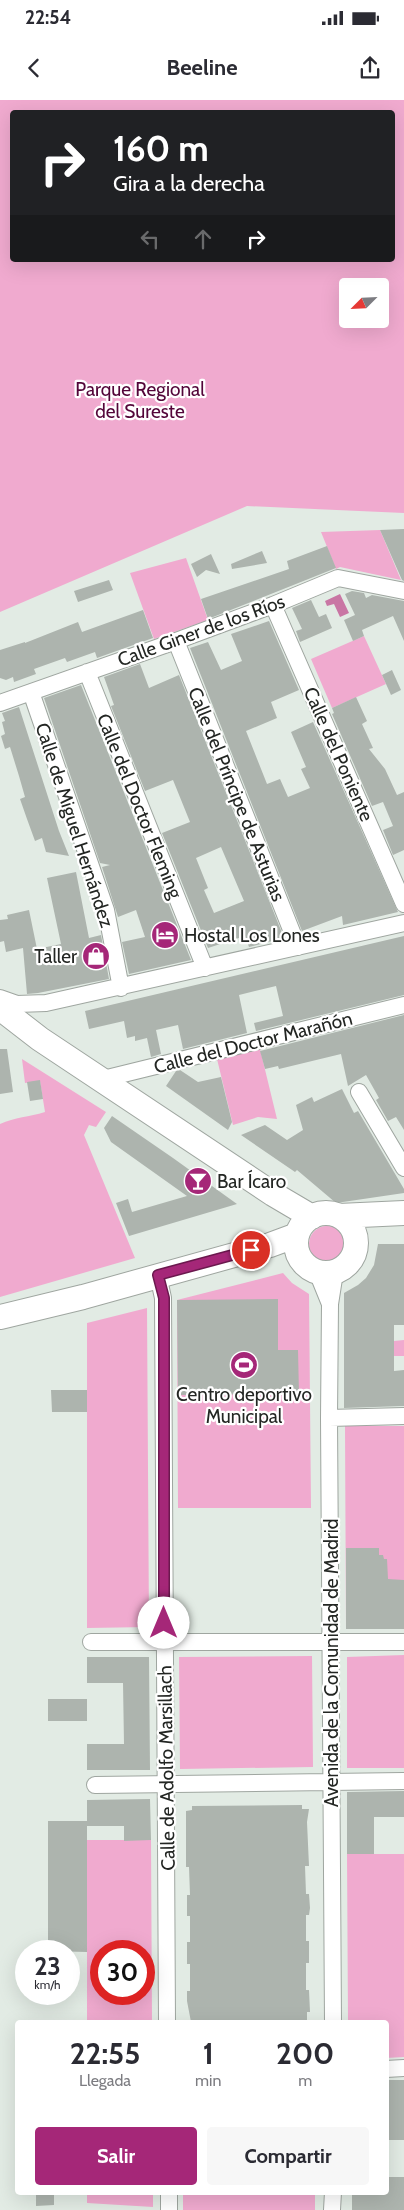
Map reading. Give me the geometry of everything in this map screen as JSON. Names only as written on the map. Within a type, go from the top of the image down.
[{"type":"main road","points":[[0,1008],[40,1039],[103,1078],[273,1194],[302,1233],[308,1268],[326,1272],[344,1268],[350,1261],[355,1252],[356,1243],[352,1227],[339,1216]]},
{"type":"main road","points":[[0,1030],[11,1030],[40,1039]]},
{"type":"main road","points":[[0,1317],[83,1297],[270,1245],[302,1233],[326,1213],[339,1216],[402,1213]]},
{"type":"main road","points":[[356,1243],[370,1228],[402,1213]]},
{"type":"street","name":"Calle Giner de los Ríos","points":[[0,703],[176,641],[273,605],[338,578],[404,591]]},
{"type":"street","name":"Calle del Poniente","points":[[273,605],[404,904]]},
{"type":"street","name":"Calle del Príncipe de Asturias","points":[[176,641],[298,947]]},
{"type":"street","name":"Calle del Doctor Fleming","points":[[87,672],[205,968]]},
{"type":"street","name":"Calle de Miguel Hernández","points":[[31,692],[106,910],[121,988]]},
{"type":"street","points":[[0,998],[17,1004],[46,1003],[121,988],[404,923]]},
{"type":"street","points":[[40,1039],[36,1022],[46,1003]]},
{"type":"street","name":"Calle del Doctor Marañón","points":[[103,1078],[404,1005]]},
{"type":"street","points":[[359,1092],[404,1168]]},
{"type":"street","name":"Avenida de la Comunidad de Madrid","points":[[326,1272],[330,1304],[333,2020]]},
{"type":"street","name":"Calle de Adolfo Marsillach","points":[[158,1275],[164,1298],[167,2020]]},
{"type":"street","points":[[329,1418],[404,1416]]},
{"type":"street","points":[[91,1642],[404,1642]]},
{"type":"street","points":[[95,1786],[404,1781]]},
{"type":"street","points":[[389,2069],[404,2068]]},
{"type":"street","points":[[169,2195],[169,2210]]},
{"type":"street","points":[[332,2210],[333,2195]]},
{"type":"green space","name":"Parque Regional del Sureste","points":[[0,100],[404,100],[404,513],[247,506],[0,612]]},
{"type":"green space","points":[[380,530],[401,580],[340,567],[336,569],[321,532]]},
{"type":"green space","points":[[186,558],[208,620],[154,639],[130,573]]},
{"type":"green space","points":[[364,636],[386,684],[332,708],[311,659]]},
{"type":"green space","points":[[260,1049],[277,1119],[258,1117],[233,1125],[217,1059]]},
{"type":"green space","points":[[22,1059],[106,1112],[96,1127],[89,1125],[84,1135],[135,1258],[0,1297],[0,1124],[45,1112],[40,1081],[25,1083]]},
{"type":"green space","points":[[327,1226],[340,1231],[345,1244],[340,1257],[327,1262],[314,1257],[309,1244],[314,1231]]},
{"type":"green space","points":[[283,1273],[292,1283],[309,1294],[311,1508],[178,1508],[177,1300]]},
{"type":"green space","points":[[147,1308],[149,1627],[87,1628],[87,1323]]},
{"type":"green space","points":[[404,1340],[404,1356],[394,1356],[394,1341]]},
{"type":"green space","points":[[345,1426],[404,1426],[404,1629],[346,1629]]},
{"type":"green space","points":[[404,1655],[404,1768],[347,1768],[347,1657]]},
{"type":"green space","points":[[312,1656],[313,1767],[180,1769],[179,1657]]},
{"type":"green space","points":[[87,1840],[151,1840],[152,1940],[90,1940],[90,2005],[152,2005],[152,2020],[87,2020]]},
{"type":"green space","points":[[347,1854],[404,1854],[404,2057],[389,2058],[389,2020],[348,2020]]},
{"type":"green space","points":[[87,2195],[153,2195],[153,2207],[87,2203]]},
{"type":"green space","points":[[183,2195],[315,2195],[315,2210],[183,2210]]},
{"type":"shaded area","points":[[340,594],[349,613],[340,617],[334,604],[327,606],[325,601]]},
{"type":"building","points":[[404,529],[404,581],[380,530]]},
{"type":"building","points":[[327,546],[336,568],[208,619],[201,599],[289,569],[287,561]]},
{"type":"building","points":[[262,551],[267,563],[232,569],[231,564]]},
{"type":"building","points":[[211,554],[220,574],[206,570],[197,577],[191,564]]},
{"type":"building","points":[[109,580],[113,590],[78,602],[74,591]]},
{"type":"building","points":[[352,591],[364,593],[366,598],[372,595],[404,601],[404,641],[393,616],[362,630],[364,636],[353,641],[344,620],[355,615],[345,594]]},
{"type":"building","points":[[311,600],[319,617],[326,614],[332,628],[300,642],[296,631],[302,629],[292,608]]},
{"type":"building","points":[[143,610],[153,638],[97,658],[95,652],[67,662],[65,658],[34,669],[36,674],[14,682],[13,677],[6,680],[0,678],[0,650],[25,643],[78,622],[82,632]]},
{"type":"building","points":[[269,621],[299,690],[271,702],[277,718],[246,731],[267,784],[280,779],[288,797],[310,788],[301,769],[306,767],[291,732],[313,722],[398,912],[343,925],[342,916],[302,931],[190,648],[208,642],[221,670],[242,661],[231,634]]},
{"type":"building","points":[[140,664],[149,688],[179,675],[284,938],[249,947],[245,936],[208,948],[162,833],[190,822],[173,780],[145,791],[111,706],[114,705],[104,677]],"holes":[[[221,847],[244,901],[214,913],[204,890],[208,888],[196,858]]]},
{"type":"building","points":[[392,670],[401,690],[391,695],[382,675]]},
{"type":"building","points":[[81,685],[191,960],[129,974],[122,942],[145,937],[136,910],[118,917],[102,867],[110,865],[100,863],[44,698]]},
{"type":"building","points":[[356,697],[367,721],[362,724],[373,748],[369,749],[385,769],[397,795],[404,792],[404,850],[393,855],[383,830],[393,826],[383,802],[372,806],[332,714],[334,713],[332,708]]},
{"type":"building","points":[[19,707],[59,831],[69,856],[46,852],[42,838],[35,841],[20,799],[25,797],[19,776],[10,747],[5,749],[1,736],[5,734],[2,722],[5,721],[2,713]]},
{"type":"building","points":[[76,872],[89,938],[101,935],[109,979],[27,994],[23,948],[6,952],[4,941],[0,942],[0,920],[8,919],[7,915],[29,910],[37,949],[61,944],[47,878]]},
{"type":"building","points":[[404,936],[404,995],[256,1031],[254,1023],[283,1016],[276,986],[239,995],[247,1033],[183,1049],[178,1025],[156,1030],[161,1054],[151,1057],[147,1038],[135,1041],[135,1036],[127,1038],[124,1021],[89,1029],[85,1011]]},
{"type":"building","points":[[404,1015],[404,1130],[396,1117],[388,1121],[376,1100],[379,1098],[366,1075],[348,1086],[341,1054],[279,1069],[278,1066],[265,1069],[260,1051]]},
{"type":"building","points":[[0,1049],[7,1049],[13,1092],[0,1094]]},
{"type":"building","points":[[180,1070],[198,1082],[221,1077],[232,1122],[228,1130],[166,1086],[176,1071]]},
{"type":"building","points":[[40,1080],[43,1099],[30,1101],[27,1082]]},
{"type":"building","points":[[342,1089],[354,1113],[358,1111],[404,1189],[404,1193],[336,1203],[297,1170],[295,1172],[241,1135],[265,1125],[287,1140],[303,1130],[296,1105],[312,1097],[314,1102]]},
{"type":"building","points":[[112,1116],[237,1204],[129,1236],[116,1203],[128,1199],[132,1212],[187,1196],[111,1142],[104,1128]]},
{"type":"building","points":[[378,1244],[404,1244],[404,1325],[394,1325],[394,1371],[404,1370],[404,1406],[344,1408],[344,1293],[366,1278],[374,1265]]},
{"type":"building","name":"Centro deportivo Municipal","points":[[278,1299],[278,1350],[298,1350],[299,1394],[178,1395],[177,1300]]},
{"type":"building","points":[[51,1390],[87,1390],[87,1412],[52,1412]]},
{"type":"building","points":[[346,1548],[379,1548],[379,1555],[383,1555],[384,1559],[387,1559],[388,1579],[404,1580],[404,1629],[346,1629]]},
{"type":"building","points":[[87,1657],[149,1657],[150,1770],[87,1770],[87,1744],[124,1744],[123,1683],[87,1683]]},
{"type":"building","points":[[48,1699],[87,1699],[87,1721],[48,1721]]},
{"type":"building","points":[[404,1791],[404,1817],[374,1817],[374,1854],[347,1854],[347,1792]]},
{"type":"building","points":[[150,1799],[151,1840],[124,1841],[124,1826],[87,1826],[87,1952],[80,1952],[80,1940],[48,1940],[48,1821],[87,1821],[87,1800]]},
{"type":"building","points":[[302,1805],[302,1809],[309,1809],[307,1822],[309,1866],[305,1866],[306,1894],[309,1894],[310,1908],[309,1915],[306,1915],[306,1941],[309,1941],[309,1963],[306,1963],[306,1990],[309,1990],[310,2012],[307,2012],[307,2020],[191,2020],[187,2001],[187,1991],[190,1991],[190,1964],[187,1964],[187,1942],[190,1942],[190,1916],[187,1916],[187,1895],[190,1895],[189,1867],[186,1867],[186,1811],[192,1810],[192,1806]]},
{"type":"building","points":[[389,2080],[404,2080],[404,2140],[389,2140]]},
{"type":"building","points":[[389,2177],[404,2177],[404,2210],[352,2210],[352,2195],[389,2195]]},
{"type":"building","points":[[36,2195],[54,2195],[54,2205],[36,2206]]},
{"type":"place","name":"Hostal Los Lones","points":[[165,935]]},
{"type":"place","name":"Taller","points":[[96,956]]},
{"type":"place","name":"Bar Ícaro","points":[[198,1181]]},
{"type":"place","name":"Centro deportivo Municipal","points":[[244,1365]]},
{"type":"route","points":[[164,1623],[164,1298],[158,1275],[251,1250]]}]
